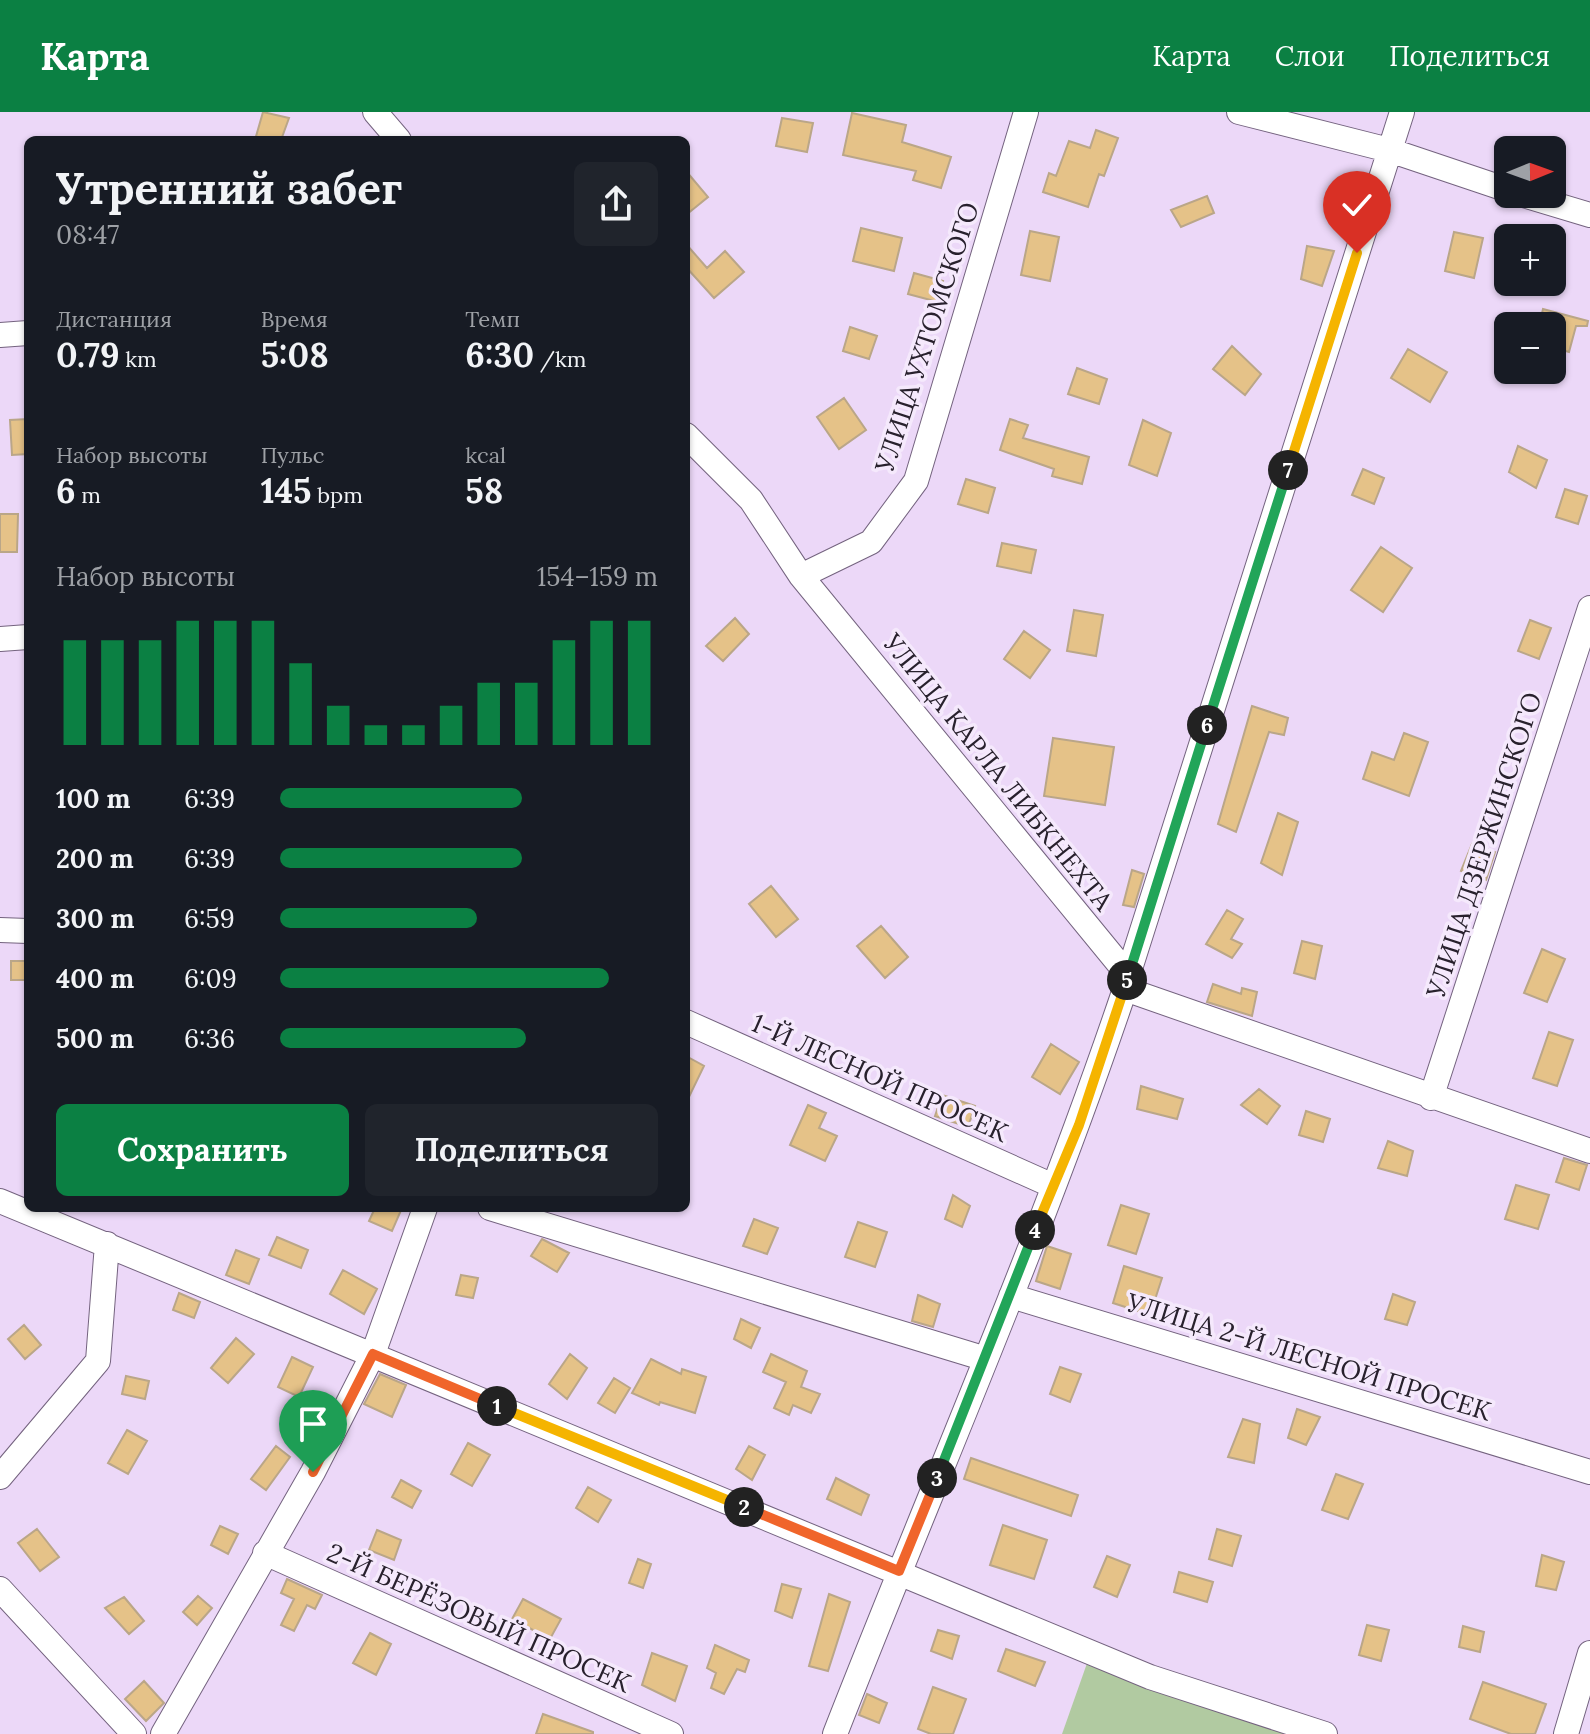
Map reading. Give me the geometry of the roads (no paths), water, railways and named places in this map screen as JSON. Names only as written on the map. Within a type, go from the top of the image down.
[{"type":"street","name":"УЛИЦА УХТОМСКОГО","points":[[801,576],[871,542],[916,481],[1026,112]]},
{"type":"street","points":[[1239,112],[1389,150],[1494,185]]},
{"type":"street","points":[[835,1734],[1011,1296],[1051,1185],[1079,1125],[1402,112]]},
{"type":"street","points":[[1566,208],[1590,215]]},
{"type":"street","points":[[0,335],[24,333]]},
{"type":"street","name":"УЛИЦА КАРЛА ЛИБКНЕХТА","points":[[690,439],[751,500],[801,576],[1126,982]]},
{"type":"street","name":"УЛИЦА ДЗЕРЖИНСКОГО","points":[[1431,1098],[1590,608]]},
{"type":"street","points":[[0,639],[24,637]]},
{"type":"street","points":[[0,930],[24,931]]},
{"type":"street","points":[[1126,982],[1431,1098],[1590,1151]]},
{"type":"street","name":"1-Й ЛЕСНОЙ ПРОСЕК","points":[[690,1024],[1051,1185]]},
{"type":"street","points":[[0,1201],[24,1211]]},
{"type":"street","points":[[27,1212],[1150,1677],[1325,1734]]},
{"type":"street","points":[[163,1734],[313,1472],[373,1354],[424,1212]]},
{"type":"street","points":[[503,1212],[986,1359]]},
{"type":"street","points":[[0,1477],[98,1361],[107,1244]]},
{"type":"street","name":"УЛИЦА 2-Й ЛЕСНОЙ ПРОСЕК","points":[[1011,1296],[1590,1472]]},
{"type":"street","name":"2-Й БЕРЁЗОВЫЙ ПРОСЕК","points":[[265,1553],[671,1734]]},
{"type":"street","points":[[0,1589],[134,1734]]},
{"type":"street","points":[[1566,1734],[1590,1653]]}]
